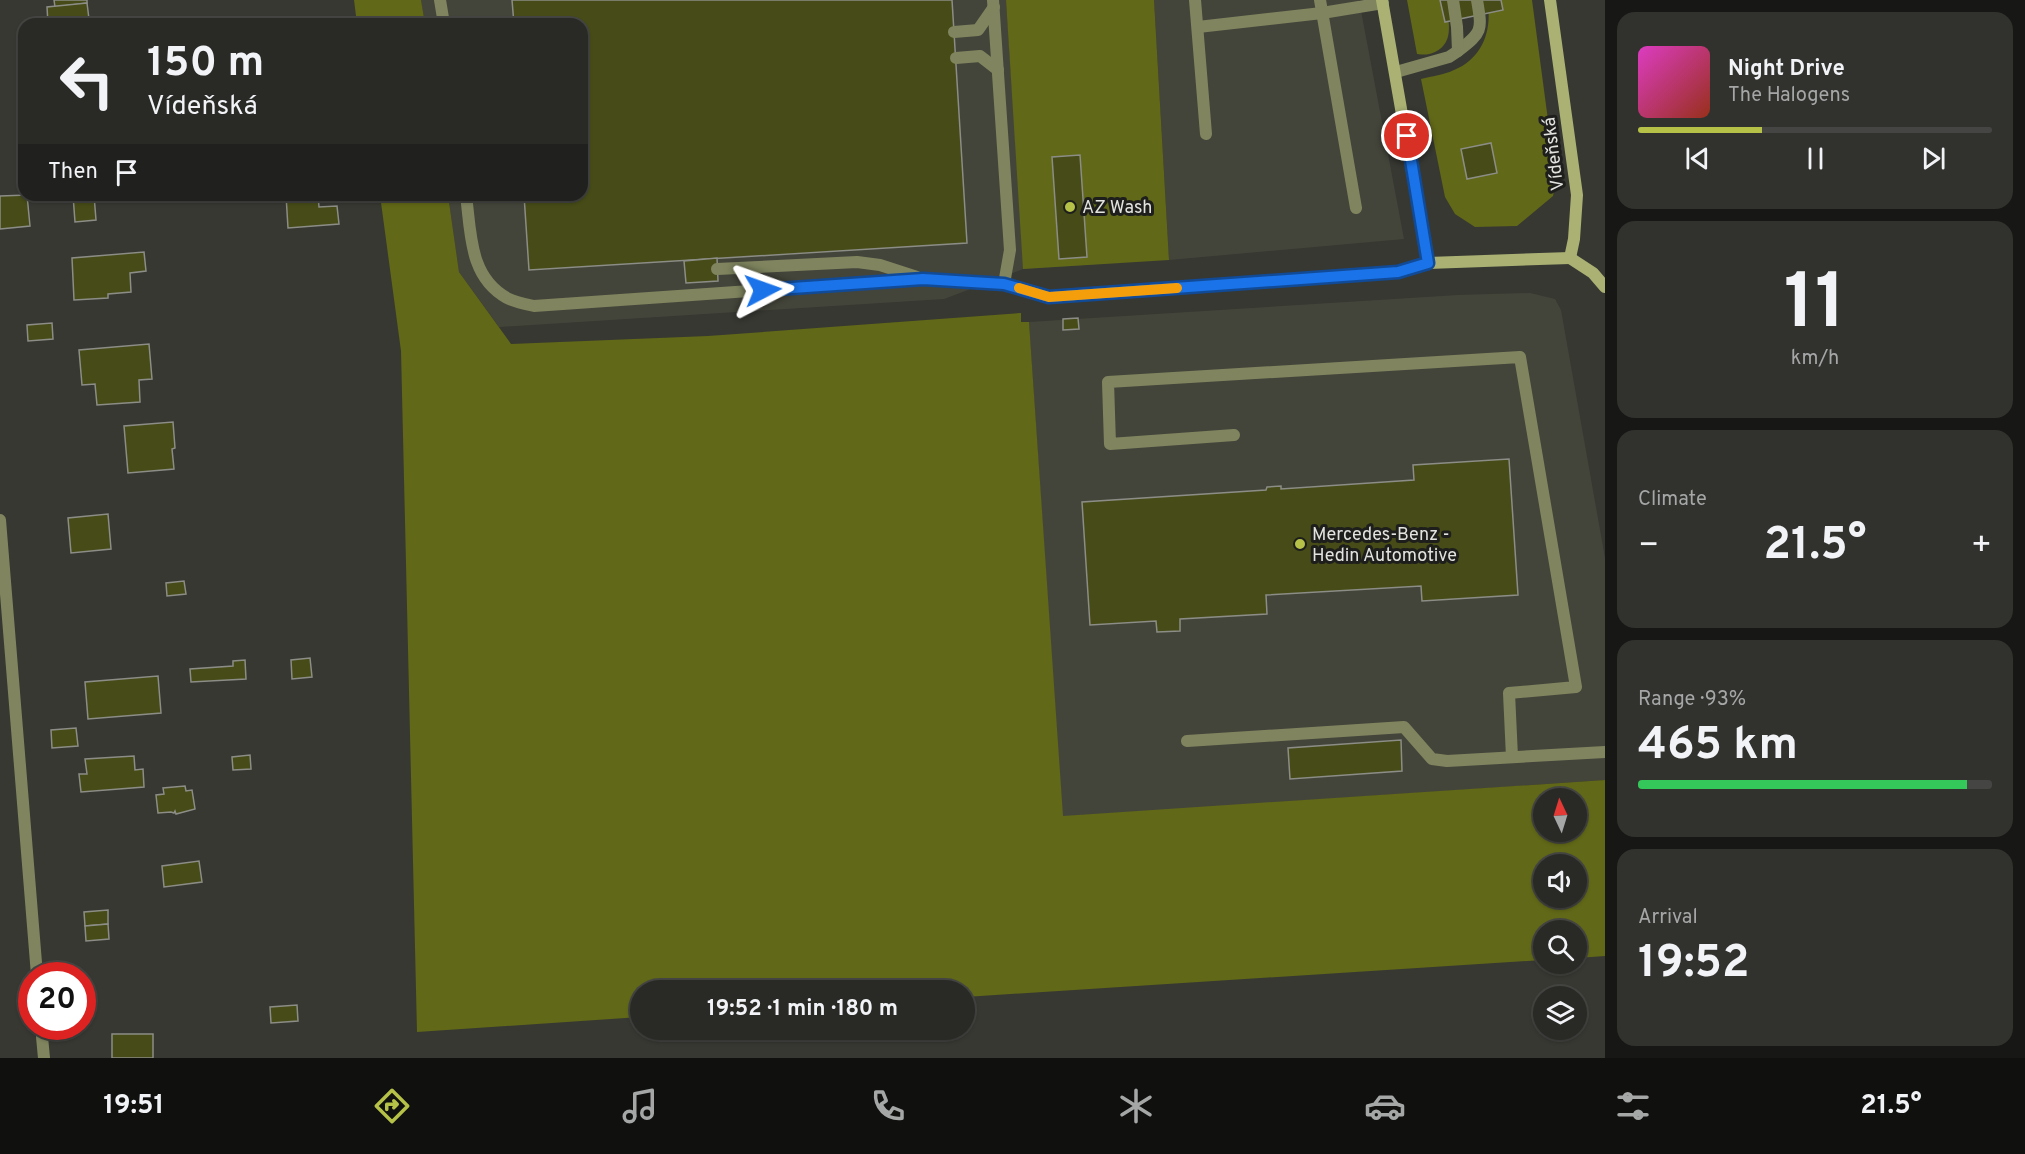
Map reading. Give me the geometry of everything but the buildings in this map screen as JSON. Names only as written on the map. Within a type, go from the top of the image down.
[{"type":"street","points":[[440,0],[443,18]]},
{"type":"street","points":[[1195,0],[1206,134]]},
{"type":"street","points":[[1320,0],[1356,208]]},
{"type":"street","points":[[1453,0],[1458,51]]},
{"type":"street","points":[[1396,72],[1449,57],[1475,38],[1481,24],[1477,0]]},
{"type":"street","name":"Vídeňská","points":[[1550,0],[1577,195],[1574,239],[1570,258]]},
{"type":"street","points":[[1198,27],[1323,14],[1382,2],[1428,263]]},
{"type":"street","points":[[954,32],[978,30],[994,4]]},
{"type":"street","points":[[994,4],[1010,250],[1004,284]]},
{"type":"street","points":[[956,58],[980,56],[998,70]]},
{"type":"street","points":[[467,201],[474,259],[486,282],[508,299],[534,306],[923,279],[1004,284],[1049,297],[1398,272],[1428,263],[1570,258],[1593,273],[1605,287]]},
{"type":"street","points":[[717,269],[857,262],[880,265],[923,279]]},
{"type":"street","points":[[1234,435],[1110,444],[1108,382],[1520,357],[1576,687],[1509,693],[1512,758]]},
{"type":"street","points":[[0,520],[4,635],[36,962]]},
{"type":"street","points":[[1187,741],[1404,727],[1432,759],[1447,761],[1605,752]]},
{"type":"street","points":[[42,1040],[44,1058]]},
{"type":"shaded area","points":[[421,0],[1006,0],[1012,89],[1115,263],[1023,269],[944,299],[499,327],[459,272],[449,201],[588,201],[588,18],[424,18]]},
{"type":"shaded area","points":[[1154,0],[1359,0],[1404,239],[1169,260]]},
{"type":"shaded area","points":[[1530,293],[1555,299],[1561,310],[1605,558],[1605,780],[1062,817],[1029,322],[1458,295]]},
{"type":"green space","points":[[354,0],[421,0],[424,18],[356,18]]},
{"type":"green space","points":[[1006,0],[1154,0],[1169,260],[1023,269]]},
{"type":"green space","points":[[1407,0],[1445,0],[1449,29],[1442,48],[1435,52],[1417,54]]},
{"type":"green space","points":[[1487,0],[1532,0],[1556,180],[1553,196],[1517,226],[1475,227],[1455,214],[1445,197],[1421,79],[1450,72],[1464,65],[1479,50],[1487,32]]},
{"type":"green space","points":[[381,201],[449,201],[459,272],[511,344],[708,336],[1021,313],[1021,322],[1029,322],[1063,816],[1605,780],[1605,956],[1587,957],[1587,920],[1533,920],[1533,961],[975,996],[975,980],[630,980],[630,1018],[417,1032],[401,351]]},
{"type":"slow traffic","points":[[1019,288],[1049,297],[1177,288]]},
{"type":"place","name":"AZ Wash","points":[[1070,207]]},
{"type":"place","name":"Mercedes-Benz - Hedin Automotive","points":[[1300,544]]},
{"type":"route","points":[[763,290],[923,279],[1004,284],[1049,297],[1398,272],[1428,263],[1407,136]]}]
